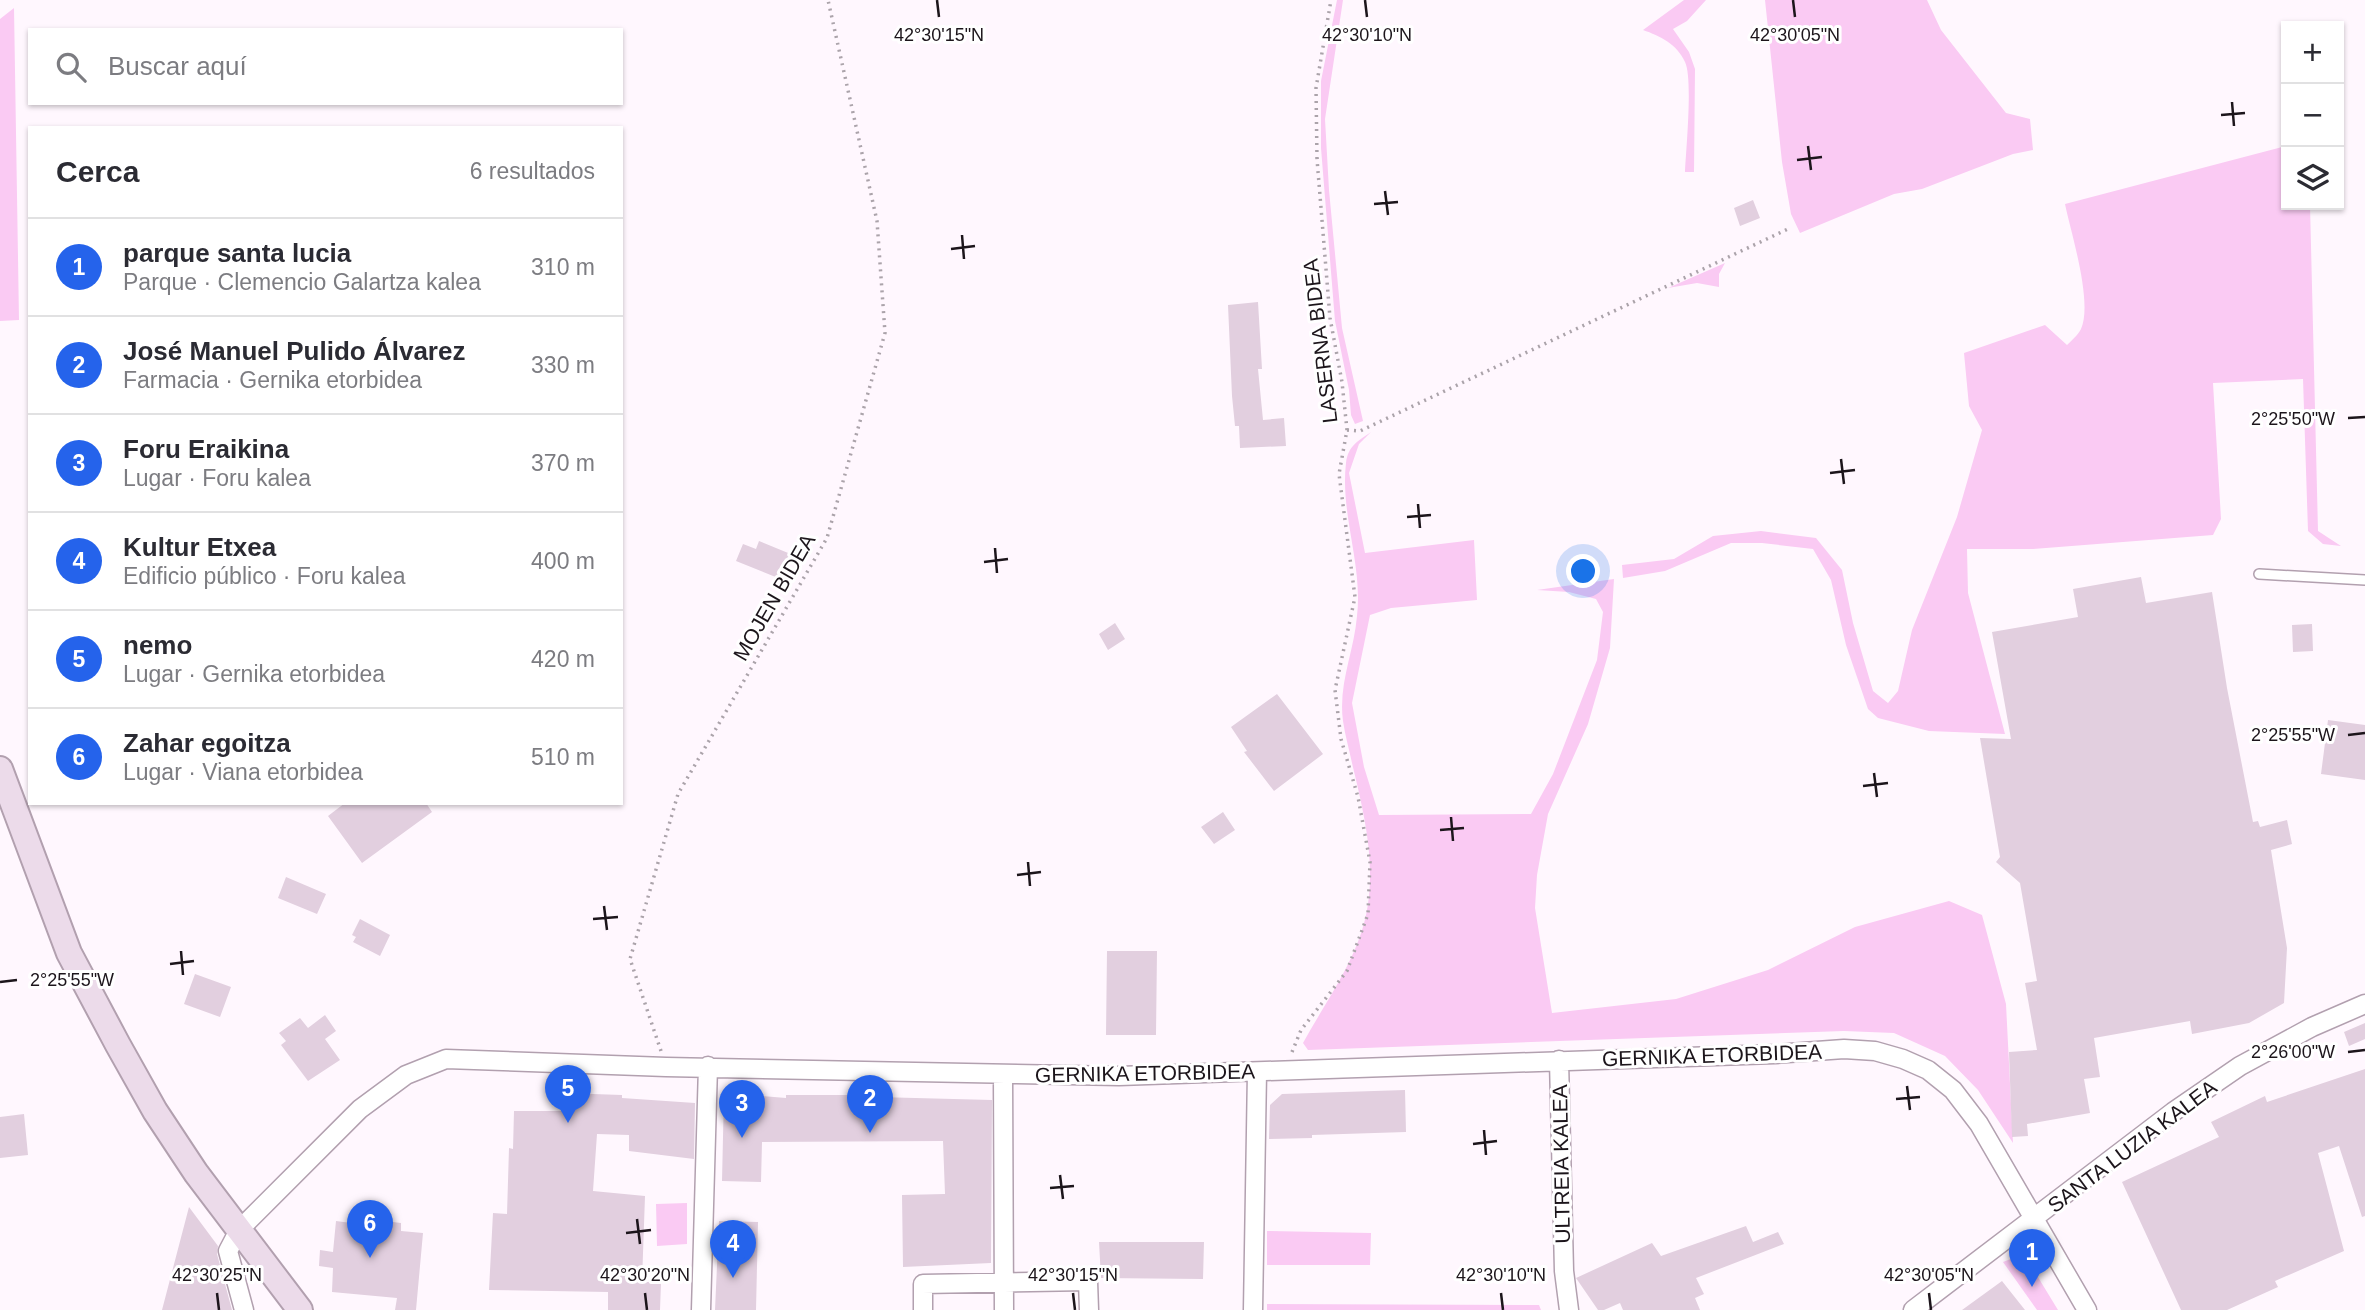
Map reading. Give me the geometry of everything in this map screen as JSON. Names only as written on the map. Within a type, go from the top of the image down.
[{"type":"street","points":[[0,769],[49,903],[69,953],[89,992],[155,1111],[196,1173],[300,1310]]},
{"type":"street","name":"SANTA LUZIA KALEA","points":[[1913,1310],[2173,1112],[2240,1066],[2312,1027],[2365,1004]]},
{"type":"street","name":"GERNIKA ETORBIDEA","points":[[239,1230],[360,1109],[406,1075],[446,1059],[666,1067],[1119,1076],[1775,1054],[1844,1049],[1875,1051],[1903,1059],[1928,1070],[1953,1090],[1979,1124],[2087,1310]]},
{"type":"street","name":"ULTREIA KALEA","points":[[1559,1060],[1564,1271],[1569,1310]]},
{"type":"street","points":[[701,1310],[708,1066]]},
{"type":"street","points":[[1253,1310],[1257,1072]]},
{"type":"street","points":[[1003,1074],[1004,1310]]},
{"type":"street","points":[[239,1230],[228,1251],[244,1310]]},
{"type":"street","points":[[923,1310],[923,1284],[1088,1281],[1089,1310]]},
{"type":"lane","points":[[2259,574],[2365,580]]},
{"type":"path","name":"MOJEN BIDEA","points":[[666,1067],[630,959],[678,793],[827,538],[885,333],[877,221],[828,0]]},
{"type":"path","name":"LASERNA BIDEA","points":[[1285,1071],[1301,1030],[1347,971],[1368,914],[1370,862],[1358,797],[1342,739],[1335,690],[1355,597],[1339,474],[1347,430],[1342,382],[1330,318],[1317,159],[1316,88],[1331,0]]},
{"type":"path","points":[[1347,430],[1360,431],[1790,228]]},
{"type":"shaded area","points":[[1337,0],[1343,0],[1325,119],[1342,328],[1363,421],[1355,424],[1351,415],[1349,390],[1335,321],[1321,148],[1321,81]]},
{"type":"shaded area","points":[[1684,0],[1706,0],[1687,21],[1673,29],[1689,52],[1695,69],[1694,172],[1685,172],[1689,83],[1685,62],[1667,42],[1643,30]]},
{"type":"shaded area","points":[[1765,0],[1927,0],[1941,30],[2006,113],[2030,119],[2033,150],[2013,154],[1922,189],[1894,194],[1800,233],[1791,214],[1782,162]]},
{"type":"shaded area","points":[[14,8],[19,320],[0,321],[0,19]]},
{"type":"shaded area","points":[[2281,147],[2281,210],[2310,210],[2318,531],[2341,546],[2323,544],[2308,531],[2303,379],[2213,383],[2221,519],[2213,535],[2033,549],[1967,549],[1968,593],[2005,734],[1929,731],[1878,718],[1868,709],[1846,645],[1831,580],[1813,549],[1762,543],[1731,543],[1665,571],[1623,578],[1622,565],[1674,559],[1713,536],[1761,531],[1816,538],[1842,570],[1853,623],[1873,691],[1888,703],[1898,691],[1912,630],[1957,517],[1982,430],[1969,406],[1964,353],[2045,325],[2067,345],[2081,329],[2084,317],[2083,285],[2065,204]]},
{"type":"shaded area","points":[[1725,263],[1719,274],[1719,287],[1697,283],[1668,288]]},
{"type":"shaded area","points":[[1371,432],[1359,444],[1349,473],[1365,553],[1474,540],[1477,600],[1391,608],[1370,615],[1352,703],[1364,767],[1379,815],[1531,814],[1553,774],[1597,660],[1603,612],[1596,599],[1569,592],[1537,590],[1614,579],[1610,648],[1588,724],[1548,814],[1537,875],[1535,908],[1552,1013],[1676,999],[1768,970],[1855,927],[1949,901],[1982,915],[2006,1004],[2013,1143],[1978,1090],[1945,1056],[1894,1033],[1844,1031],[1308,1050],[1303,1043],[1351,959],[1358,941],[1370,886],[1367,833],[1342,707],[1358,597],[1346,501],[1346,463],[1351,448]]},
{"type":"shaded area","points":[[687,1203],[687,1244],[657,1246],[656,1204]]},
{"type":"shaded area","points":[[1267,1231],[1371,1233],[1370,1265],[1267,1265]]},
{"type":"shaded area","points":[[2016,1257],[2030,1264],[2058,1310],[2037,1310],[2003,1262]]},
{"type":"shaded area","points":[[1267,1304],[1539,1305],[1541,1310],[1267,1310]]},
{"type":"building","points":[[1753,200],[1760,218],[1740,226],[1734,208]]},
{"type":"building","points":[[1258,302],[1262,369],[1258,369],[1263,420],[1284,418],[1286,446],[1240,448],[1239,426],[1235,426],[1232,396],[1228,305]]},
{"type":"building","points":[[759,541],[793,555],[783,580],[736,561],[743,544],[756,549]]},
{"type":"building","points":[[2141,577],[2146,603],[2212,592],[2253,822],[2258,821],[2260,827],[2287,820],[2292,844],[2271,850],[2287,948],[2284,1003],[2249,1023],[2192,1034],[2190,1021],[2094,1038],[2100,1077],[2084,1079],[2090,1113],[2027,1124],[2028,1136],[2012,1137],[2009,1052],[2037,1050],[2025,983],[2037,981],[2020,883],[1996,862],[2000,857],[1980,738],[2011,739],[1992,632],[2078,617],[2073,589]]},
{"type":"building","points":[[1115,623],[1125,639],[1108,650],[1099,634]]},
{"type":"building","points":[[2312,624],[2313,651],[2293,652],[2292,625]]},
{"type":"building","points":[[1277,694],[1323,754],[1274,791],[1244,752],[1247,751],[1231,727]]},
{"type":"building","points":[[2328,720],[2365,725],[2365,780],[2321,774]]},
{"type":"building","points":[[342,805],[427,805],[432,812],[362,863],[328,816]]},
{"type":"building","points":[[1223,812],[1235,830],[1214,844],[1201,827]]},
{"type":"building","points":[[286,877],[326,894],[317,914],[278,898]]},
{"type":"building","points":[[360,919],[390,935],[380,956],[353,942],[356,937],[352,935]]},
{"type":"building","points":[[1107,951],[1157,951],[1156,1035],[1106,1035]]},
{"type":"building","points":[[195,974],[231,987],[220,1017],[184,1004]]},
{"type":"building","points":[[325,1015],[336,1031],[325,1039],[340,1060],[308,1081],[281,1045],[286,1041],[279,1033],[300,1018],[308,1028]]},
{"type":"building","points":[[2365,1023],[2365,1039],[2349,1046],[2344,1032]]},
{"type":"building","points":[[2365,1069],[2365,1216],[2362,1217],[2339,1146],[2318,1153],[2344,1251],[2275,1281],[2278,1287],[2227,1310],[2181,1310],[2122,1182],[2219,1137],[2211,1122],[2265,1096],[2267,1102]]},
{"type":"building","points":[[1405,1090],[1406,1132],[1269,1139],[1270,1105],[1282,1094]]},
{"type":"building","points":[[564,1093],[622,1095],[622,1098],[695,1103],[694,1159],[629,1151],[629,1135],[597,1134],[593,1191],[645,1196],[642,1282],[661,1282],[660,1310],[608,1310],[608,1292],[489,1290],[493,1213],[507,1214],[509,1148],[513,1149],[514,1111],[564,1111]]},
{"type":"building","points":[[724,1093],[786,1098],[786,1095],[878,1095],[877,1097],[992,1100],[991,1263],[903,1267],[902,1195],[945,1194],[943,1141],[762,1142],[761,1182],[722,1181]]},
{"type":"building","points":[[24,1114],[28,1155],[0,1158],[0,1117]]},
{"type":"building","points":[[189,1207],[218,1246],[217,1254],[232,1310],[162,1310]]},
{"type":"building","points":[[359,1218],[401,1223],[401,1231],[423,1233],[416,1310],[395,1310],[397,1298],[332,1292],[333,1268],[319,1266],[320,1250],[333,1252],[336,1221],[359,1224]]},
{"type":"building","points":[[719,1221],[758,1222],[756,1310],[715,1310]]},
{"type":"building","points":[[1746,1226],[1753,1242],[1778,1232],[1784,1244],[1696,1278],[1704,1294],[1695,1298],[1700,1310],[1623,1310],[1620,1303],[1598,1310],[1576,1278],[1652,1243],[1661,1256]]},
{"type":"building","points":[[1099,1242],[1204,1242],[1203,1279],[1101,1278]]},
{"type":"building","points":[[2002,1281],[2025,1310],[1962,1310]]},
{"type":"place","name":"nemo","points":[[568,1123]]},
{"type":"place","name":"José Manuel Pulido Álvarez","points":[[870,1133]]},
{"type":"place","name":"Foru Eraikina","points":[[742,1138]]},
{"type":"place","name":"Zahar egoitza","points":[[370,1258]]},
{"type":"place","name":"Kultur Etxea","points":[[733,1278]]},
{"type":"place","name":"parque santa lucia","points":[[2032,1287]]}]
